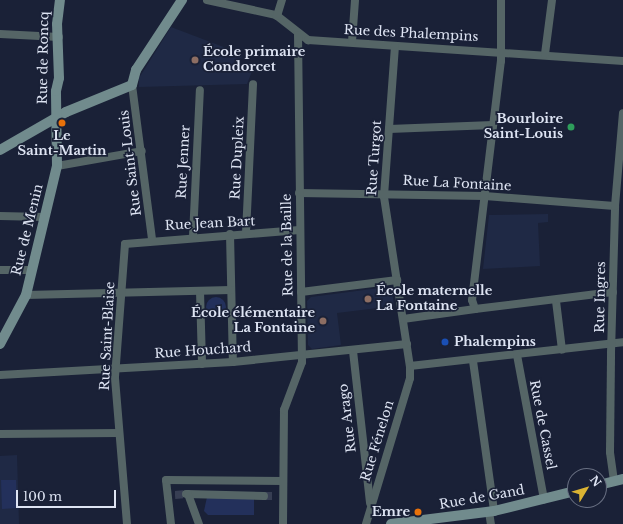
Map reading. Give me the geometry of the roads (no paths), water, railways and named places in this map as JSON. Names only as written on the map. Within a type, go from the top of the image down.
[{"type":"street","name":"Rue de Roncq","points":[[56,117],[60,37],[57,24],[60,0]]},
{"type":"street","points":[[0,150],[56,117],[132,85],[136,70],[182,0]]},
{"type":"street","name":"Rue des Phalempins","points":[[207,0],[277,16],[298,35],[306,39],[395,46],[545,54],[623,61]]},
{"type":"street","points":[[277,16],[282,0]]},
{"type":"street","points":[[352,42],[355,0]]},
{"type":"street","points":[[475,309],[472,300],[494,125],[501,51],[501,0]]},
{"type":"street","points":[[545,54],[552,0]]},
{"type":"street","points":[[0,34],[60,37]]},
{"type":"street","name":"Rue de la Baille","points":[[283,524],[279,496],[283,481],[284,410],[299,377],[302,356],[299,230],[298,35]]},
{"type":"street","name":"Rue Turgot","points":[[395,46],[384,193],[407,344]]},
{"type":"street","name":"Rue Dupleix","points":[[246,234],[253,84]]},
{"type":"street","name":"Rue Saint-Louis","points":[[132,85],[142,151],[152,239]]},
{"type":"street","name":"Rue Jenner","points":[[193,236],[200,90]]},
{"type":"street","name":"Rue Ingres","points":[[618,480],[610,452],[611,343],[615,206],[622,147],[623,113]]},
{"type":"street","name":"Rue de Menin","points":[[0,344],[26,295],[30,270],[58,166],[56,117]]},
{"type":"street","points":[[389,129],[494,125]]},
{"type":"street","points":[[58,166],[142,151]]},
{"type":"street","name":"Rue La Fontaine","points":[[299,193],[384,193],[485,196],[615,206]]},
{"type":"street","points":[[0,216],[44,217]]},
{"type":"street","name":"Rue Jean Bart","points":[[124,246],[129,241],[299,230]]},
{"type":"street","points":[[230,234],[233,362]]},
{"type":"street","name":"Rue Saint-Blaise","points":[[124,246],[117,369],[119,432],[127,524]]},
{"type":"street","points":[[0,270],[30,270]]},
{"type":"street","points":[[301,292],[397,280]]},
{"type":"street","points":[[26,295],[231,290]]},
{"type":"street","points":[[200,291],[202,364]]},
{"type":"street","points":[[403,319],[475,309],[556,301],[613,292]]},
{"type":"street","points":[[556,301],[562,350]]},
{"type":"street","points":[[410,366],[463,358],[473,361],[623,342]]},
{"type":"street","name":"Rue Houchard","points":[[0,375],[233,362],[353,351],[407,344]]},
{"type":"street","name":"Rue Fénelon","points":[[366,524],[370,506],[410,378],[407,344]]},
{"type":"street","name":"Rue Arago","points":[[353,351],[370,506]]},
{"type":"street","name":"Rue de Cassel","points":[[517,355],[544,500]]},
{"type":"street","points":[[473,361],[492,512],[491,524]]},
{"type":"street","points":[[0,434],[119,432]]},
{"type":"street","points":[[171,524],[171,495],[166,480],[283,481]]},
{"type":"street","points":[[607,483],[618,480]]},
{"type":"street","points":[[199,524],[187,494],[264,496]]},
{"type":"street","name":"Rue de Gand","points":[[392,524],[492,512],[567,494]]},
{"type":"tunnel","points":[[175,495],[186,494]]},
{"type":"tunnel","points":[[264,496],[275,496]]},
{"type":"place","name":"École primaire Condorcet","points":[[195,60]]},
{"type":"place","name":"Le Saint-Martin","points":[[62,123]]},
{"type":"place","name":"Bourloire Saint-Louis","points":[[571,127]]},
{"type":"place","name":"École maternelle La Fontaine","points":[[368,299]]},
{"type":"place","name":"École élémentaire La Fontaine","points":[[323,321]]},
{"type":"place","name":"Phalempins","points":[[445,342]]},
{"type":"place","name":"Emre","points":[[418,512]]}]
